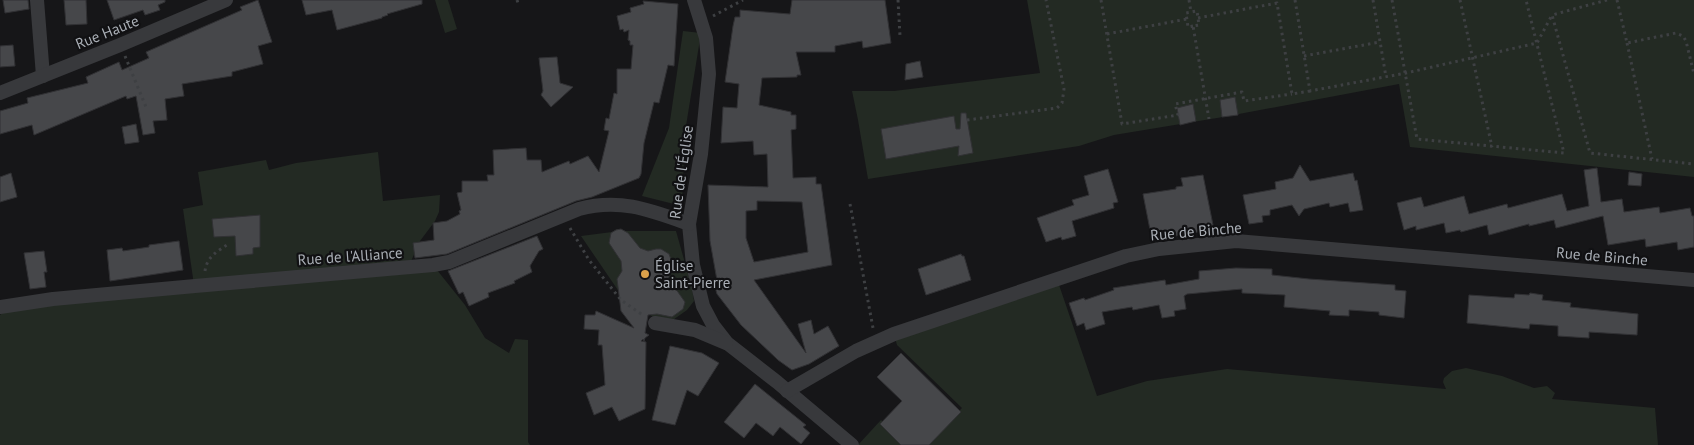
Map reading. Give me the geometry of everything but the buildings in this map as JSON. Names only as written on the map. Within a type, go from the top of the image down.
[{"type":"street","points":[[37,0],[43,76]]},
{"type":"street","name":"Rue Haute","points":[[0,93],[120,46],[226,0]]},
{"type":"street","name":"Rue de l'Église","points":[[694,0],[702,22],[708,48],[709,74],[701,154],[689,224],[693,265],[703,306],[712,325],[727,343],[852,445]]},
{"type":"street","name":"Rue de l'Alliance","points":[[0,307],[205,284],[433,265],[449,262],[595,205],[636,206],[689,224]]},
{"type":"street","name":"Rue de Binche","points":[[788,391],[847,356],[903,330],[1126,256],[1159,249],[1236,241],[1694,280]]},
{"type":"street","name":"Rue de l'Église","points":[[655,323],[695,330],[727,343]]},
{"type":"path","points":[[702,22],[743,0]]},
{"type":"path","points":[[898,0],[900,36]]},
{"type":"path","points":[[967,120],[1057,108],[1062,103],[1064,89],[1046,0]]},
{"type":"path","points":[[1101,0],[1122,124],[1178,115],[1175,104],[1205,98],[1242,92],[1244,101],[1292,94],[1406,73],[1537,43],[1552,15],[1607,0]]},
{"type":"path","points":[[1189,0],[1191,12]]},
{"type":"path","points":[[1294,0],[1310,91]]},
{"type":"path","points":[[1373,0],[1386,77]]},
{"type":"path","points":[[1392,0],[1418,138],[1564,153],[1526,0]]},
{"type":"path","points":[[1460,0],[1492,147]]},
{"type":"path","points":[[1616,0],[1628,44],[1652,159]]},
{"type":"path","points":[[1198,18],[1277,1],[1292,94]]},
{"type":"path","points":[[1197,11],[1198,18],[1199,25],[1188,27],[1186,13],[1197,11]]},
{"type":"path","points":[[1552,15],[1590,153],[1694,164]]},
{"type":"path","points":[[1107,34],[1187,20]]},
{"type":"path","points":[[1193,26],[1209,119]]},
{"type":"path","points":[[1628,44],[1676,33],[1683,36],[1694,74]]},
{"type":"path","points":[[1304,56],[1380,42]]},
{"type":"path","points":[[120,46],[146,106]]},
{"type":"path","points":[[850,204],[876,341]]},
{"type":"path","points":[[564,216],[589,260],[621,300],[655,323]]},
{"type":"path","points":[[205,284],[206,265],[209,259],[213,254],[230,243]]},
{"type":"shaded area","points":[[435,0],[448,0],[457,29],[445,33]]},
{"type":"shaded area","points":[[1027,0],[1694,0],[1694,177],[1410,147],[1399,84],[1114,135],[1079,146],[868,179],[852,91],[894,91],[1040,73]]},
{"type":"shaded area","points":[[683,31],[701,33],[685,132],[682,206],[642,196],[669,128]]},
{"type":"shaded area","points":[[378,152],[383,201],[440,195],[439,212],[435,221],[420,241],[408,268],[433,265],[465,305],[485,338],[509,353],[515,339],[528,340],[528,442],[530,445],[0,445],[0,315],[5,311],[194,285],[183,209],[203,205],[198,172],[266,160],[269,170],[296,163]]},
{"type":"shaded area","points":[[617,229],[626,231],[676,231],[694,301],[687,310],[670,322],[655,318],[624,299],[581,236],[612,232]]},
{"type":"shaded area","points":[[1057,279],[1097,396],[1147,381],[1227,369],[1446,389],[1443,382],[1444,378],[1452,371],[1466,368],[1502,376],[1534,388],[1547,386],[1555,393],[1552,399],[1655,408],[1658,445],[926,445],[962,408],[897,345],[894,334]]},
{"type":"shaded area","points":[[881,420],[907,445],[858,445]]},
{"type":"place","name":"Église Saint-Pierre","points":[[645,274]]}]
